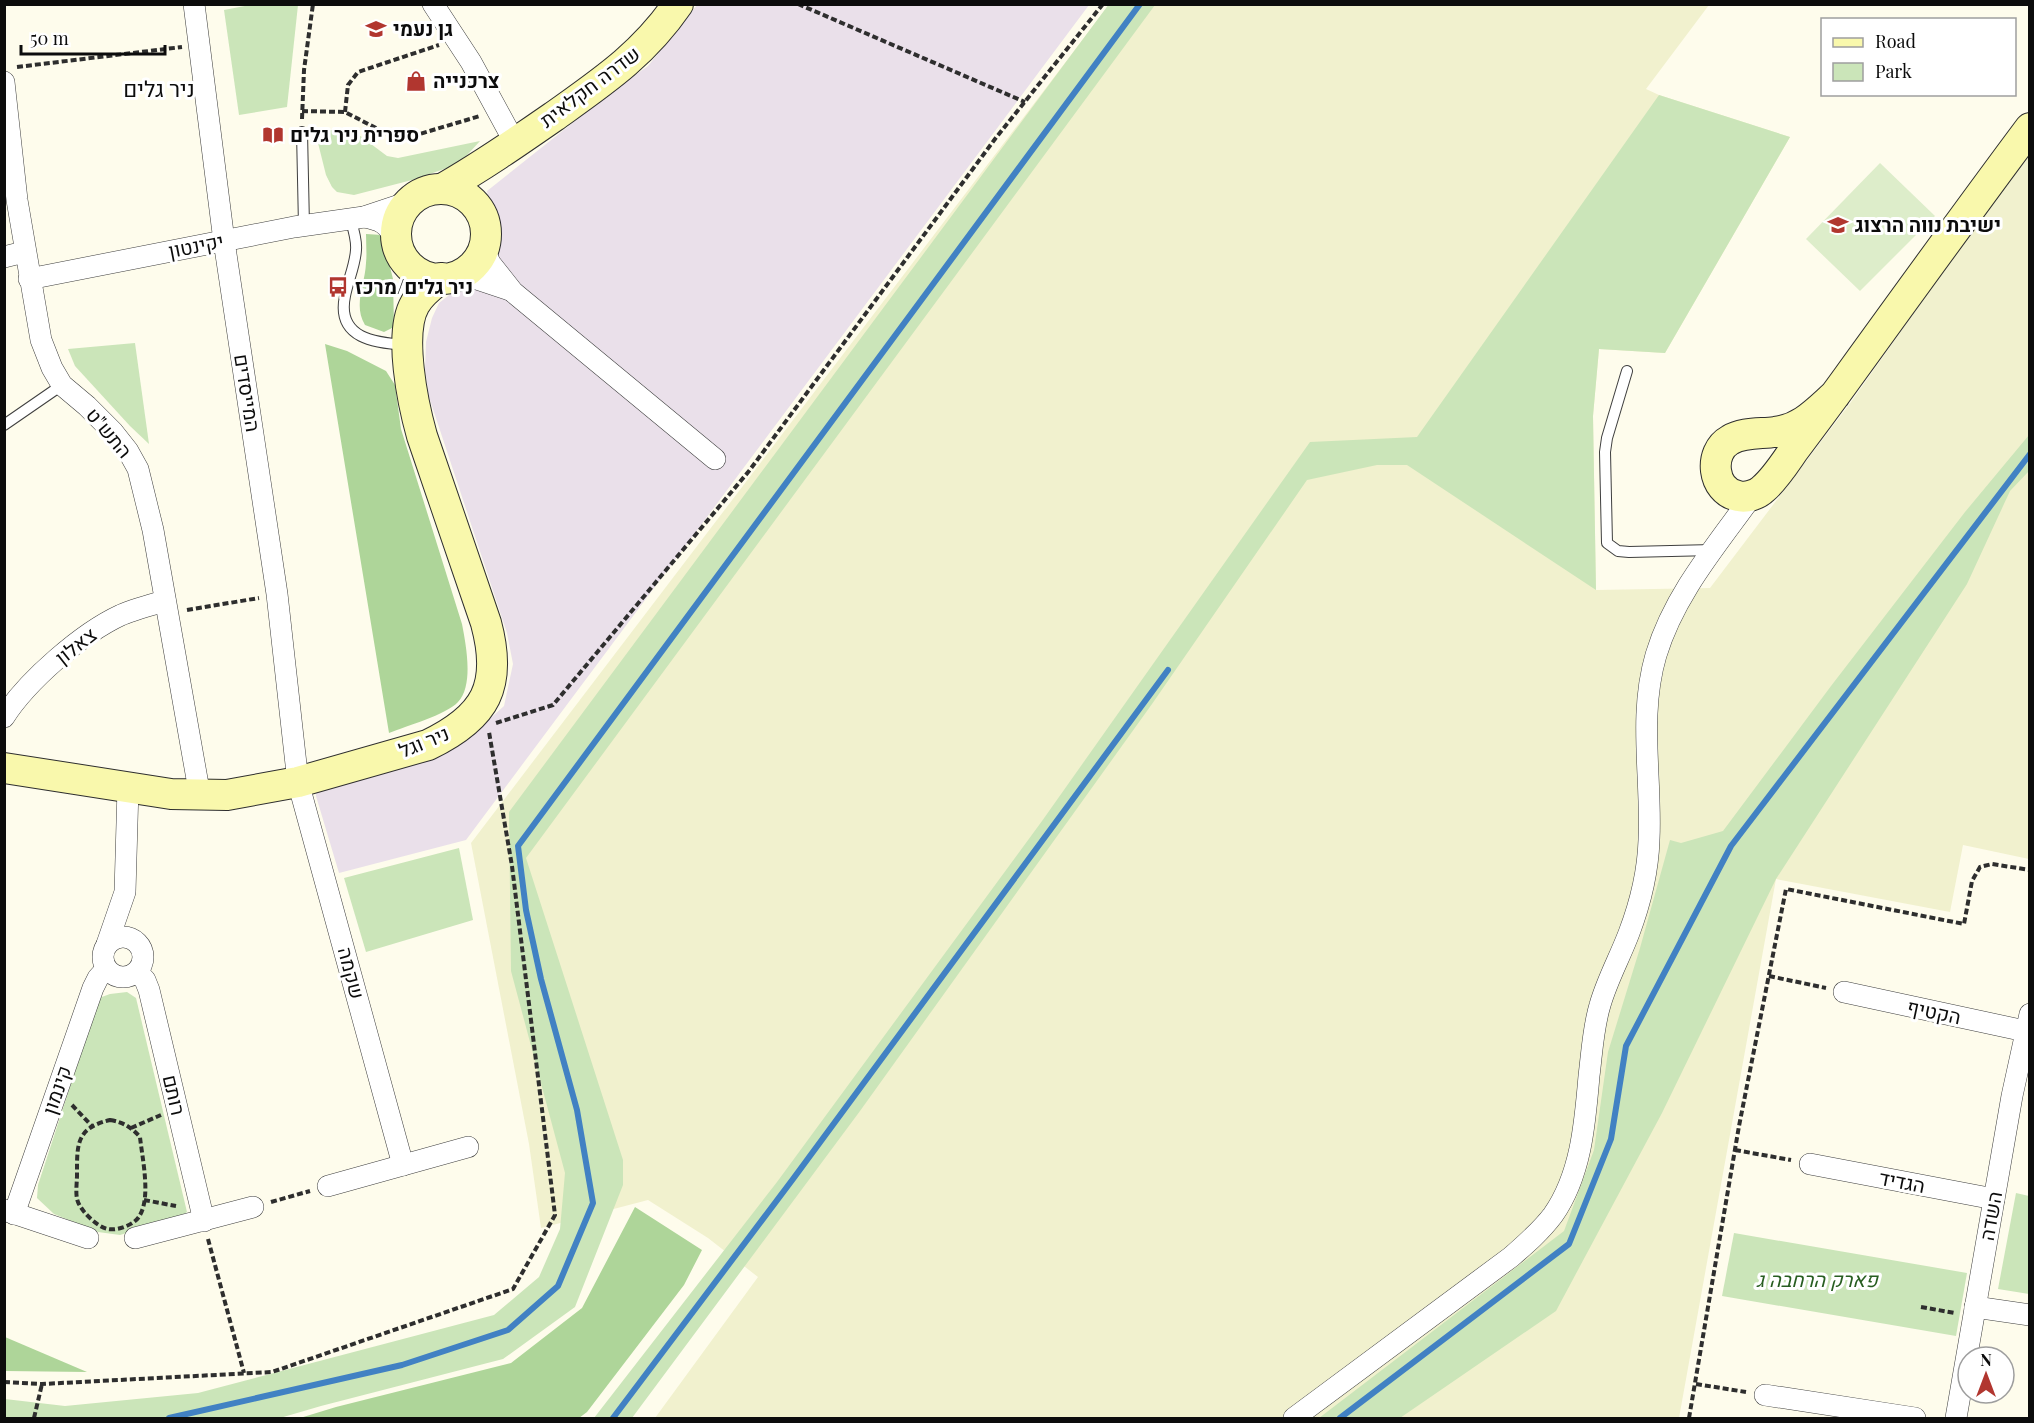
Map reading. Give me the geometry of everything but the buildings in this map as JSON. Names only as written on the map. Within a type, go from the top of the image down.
[{"type":"street","name":"המייסדים","points":[[194,4],[224,241],[277,594],[298,782]]},
{"type":"street","points":[[433,4],[498,111],[504,151]]},
{"type":"street","name":"שדרה חקלאית","points":[[442,189],[504,151],[612,75],[639,52],[678,4]]},
{"type":"street","name":"התש\"ט","points":[[10,75],[17,200],[14,254],[29,279],[41,340],[52,368],[62,385],[113,432],[128,451],[138,470],[153,530],[200,796]]},
{"type":"street","points":[[1294,1419],[1511,1257],[1532,1239],[1553,1214],[1577,1163],[1584,1129],[1593,1034],[1600,1004],[1629,932],[1647,868],[1650,841],[1646,720],[1649,689],[1665,629],[1691,580],[1752,496],[1763,490],[1779,470],[2030,128]]},
{"type":"street","name":"שדרה חקלאית","points":[[479,210],[478,186],[483,172],[504,151]]},
{"type":"street","points":[[357,217],[380,220],[389,226],[400,250],[419,274],[433,278],[451,276],[474,265],[486,238],[485,224],[479,210],[469,199],[456,192],[442,189],[427,191],[403,209],[397,223],[400,250]]},
{"type":"street","name":"יקינטון","points":[[29,279],[357,217],[410,202]]},
{"type":"street","points":[[483,248],[490,263],[513,292],[715,459]]},
{"type":"street","name":"ניר וגל","points":[[400,250],[409,335]]},
{"type":"street","points":[[451,276],[513,292]]},
{"type":"street","name":"ניר וגל","points":[[4,768],[128,788],[200,796],[227,795],[298,782],[428,745],[447,736],[475,713],[492,680],[492,646],[422,436],[415,411],[409,369],[410,315],[415,304],[430,286],[451,276]]},
{"type":"street","points":[[1752,496],[1738,496],[1720,484],[1716,474],[1716,460],[1721,447],[1742,435],[1779,432],[1804,423],[1835,395]]},
{"type":"street","name":"צאלון","points":[[4,717],[15,700],[38,677],[95,629],[119,616],[166,607]]},
{"type":"street","name":"שקמה","points":[[298,782],[404,1165]]},
{"type":"street","points":[[125,892],[102,956],[106,969],[111,974],[124,978],[136,972],[143,961],[125,892],[128,788]]},
{"type":"street","points":[[107,944],[112,939],[125,937],[141,947]]},
{"type":"street","name":"קינמון","points":[[88,1238],[9,1212],[58,1089],[93,988],[106,969]]},
{"type":"street","name":"רותם","points":[[136,972],[145,980],[148,990],[202,1215]]},
{"type":"street","name":"הקטיף","points":[[1844,992],[2027,1022]]},
{"type":"street","name":"השדה","points":[[1956,1419],[2027,1022]]},
{"type":"street","points":[[328,1186],[468,1148]]},
{"type":"street","name":"הגדיד","points":[[1810,1164],[1994,1199]]},
{"type":"street","points":[[135,1238],[202,1215],[253,1207]]},
{"type":"street","points":[[1974,1311],[2030,1315]]},
{"type":"street","points":[[1765,1395],[1915,1419]]},
{"type":"lane","points":[[302,132],[304,226]]},
{"type":"lane","points":[[357,217],[356,249],[343,306],[346,319],[353,330],[363,338],[375,342],[409,335]]},
{"type":"lane","points":[[1627,371],[1605,452],[1607,543],[1618,551],[1629,552],[1713,550]]},
{"type":"lane","points":[[4,425],[62,385]]},
{"type":"path","points":[[302,132],[304,70],[313,4]]},
{"type":"path","points":[[798,4],[1025,102]]},
{"type":"path","points":[[488,726],[553,705],[749,471],[995,139],[1103,4]]},
{"type":"path","points":[[345,112],[348,85],[358,72],[456,39]]},
{"type":"path","points":[[10,75],[198,45]]},
{"type":"path","points":[[302,111],[345,112],[394,138],[406,138],[498,111]]},
{"type":"path","points":[[166,607],[277,594]]},
{"type":"path","points":[[1689,1419],[1735,1150],[1786,889],[1964,924],[1972,881],[1980,867],[1992,864],[2030,870]]},
{"type":"path","points":[[1768,976],[1844,992]]},
{"type":"path","points":[[58,1089],[92,1126]]},
{"type":"path","points":[[131,1128],[177,1108]]},
{"type":"path","points":[[110,1120],[120,1121],[131,1128],[140,1137],[144,1200],[140,1216],[127,1226],[108,1229],[83,1211],[77,1200],[78,1142],[85,1131],[98,1123],[110,1120]]},
{"type":"path","points":[[1735,1150],[1810,1164]]},
{"type":"path","points":[[253,1207],[328,1186]]},
{"type":"path","points":[[144,1200],[202,1215],[244,1373]]},
{"type":"path","points":[[1921,1307],[1974,1311]]},
{"type":"path","points":[[4,1382],[42,1384],[34,1419]]},
{"type":"path","points":[[1696,1384],[1765,1395]]},
{"type":"shaded area","points":[[697,5],[1089,5],[466,840],[339,873],[316,796],[317,783],[463,743],[504,706],[513,664],[507,633],[429,397],[425,369],[426,342],[432,318],[439,303],[480,271],[494,251],[494,231],[487,191],[614,90],[648,66]]},
{"type":"green space","points":[[255,4],[298,5],[287,107],[239,115],[224,10]]},
{"type":"green space","points":[[1109,4],[1155,5],[526,858],[623,1160],[623,1185],[575,1307],[503,1359],[280,1418],[5,1418],[5,1399],[65,1406],[198,1393],[494,1315],[539,1277],[560,1229],[565,1173],[511,971],[509,812]]},
{"type":"green space","points":[[1109,5],[1709,5],[1646,89],[1790,137],[1665,353],[1599,349],[1593,416],[1596,590],[1710,588],[1851,402],[2029,150],[2029,859],[1963,845],[1950,912],[1776,879],[1679,1418],[655,1418],[758,1277],[708,1238],[648,1200],[541,1228],[529,1144],[471,843]]},
{"type":"green space","points":[[1659,95],[1790,137],[1665,353],[1599,349],[1593,416],[1596,590],[1407,465],[1377,465],[1307,480],[1152,704],[860,1111],[632,1418],[594,1418],[777,1182],[1042,821],[1310,442],[1417,437]]},
{"type":"green space","points":[[351,129],[387,156],[398,158],[480,141],[459,164],[412,180],[354,195],[337,192],[332,187],[326,175],[315,131]]},
{"type":"green space","points":[[1880,163],[1935,216],[1860,291],[1806,239]]},
{"type":"green space","points":[[366,234],[382,235],[393,279],[394,327],[384,332],[365,325],[360,310],[366,260]]},
{"type":"green space","points":[[135,343],[149,444],[75,366],[68,349]]},
{"type":"green space","points":[[325,344],[347,351],[386,371],[395,385],[401,429],[462,624],[468,664],[463,695],[452,707],[435,716],[389,733]]},
{"type":"green space","points":[[2029,435],[2029,471],[2010,491],[1967,584],[1776,879],[1662,1113],[1556,1311],[1400,1418],[1319,1418],[1564,1231],[1594,1150],[1608,1052],[1670,840],[1681,843],[1723,831],[1965,512]]},
{"type":"green space","points":[[459,848],[473,920],[366,952],[344,878]]},
{"type":"green space","points":[[127,992],[136,998],[187,1212],[180,1217],[120,1235],[98,1232],[54,1214],[37,1198],[38,1185],[99,998]]},
{"type":"green space","points":[[2016,1193],[2029,1196],[2029,1294],[1998,1289]]},
{"type":"green space","points":[[635,1207],[702,1250],[684,1285],[587,1412],[579,1418],[300,1418],[511,1363],[582,1308]]},
{"type":"green space","name":"פארק הרחבה ג","points":[[1734,1233],[1967,1273],[1956,1336],[1722,1296]]},
{"type":"green space","points":[[5,1337],[87,1372],[5,1371]]},
{"type":"waterway","points":[[169,1418],[402,1365],[508,1330],[558,1286],[593,1203],[577,1110],[541,979],[526,910],[518,846],[1140,4]]},
{"type":"waterway","points":[[1340,1418],[1569,1244],[1611,1139],[1626,1046],[1731,846],[2030,454]]},
{"type":"waterway","points":[[613,1418],[793,1179],[1168,670]]},
{"type":"place","name":"גן נעמי","points":[[376,29]]},
{"type":"place","name":"צרכנייה","points":[[416,81]]},
{"type":"place","name":"ספרית ניר גלים","points":[[273,135]]},
{"type":"place","name":"ישיבת נווה הרצוג","points":[[1838,225]]},
{"type":"place","name":"ניר גלים/מרכז","points":[[338,287]]},
{"type":"district","name":"ניר גלים","points":[[159,89]]}]
